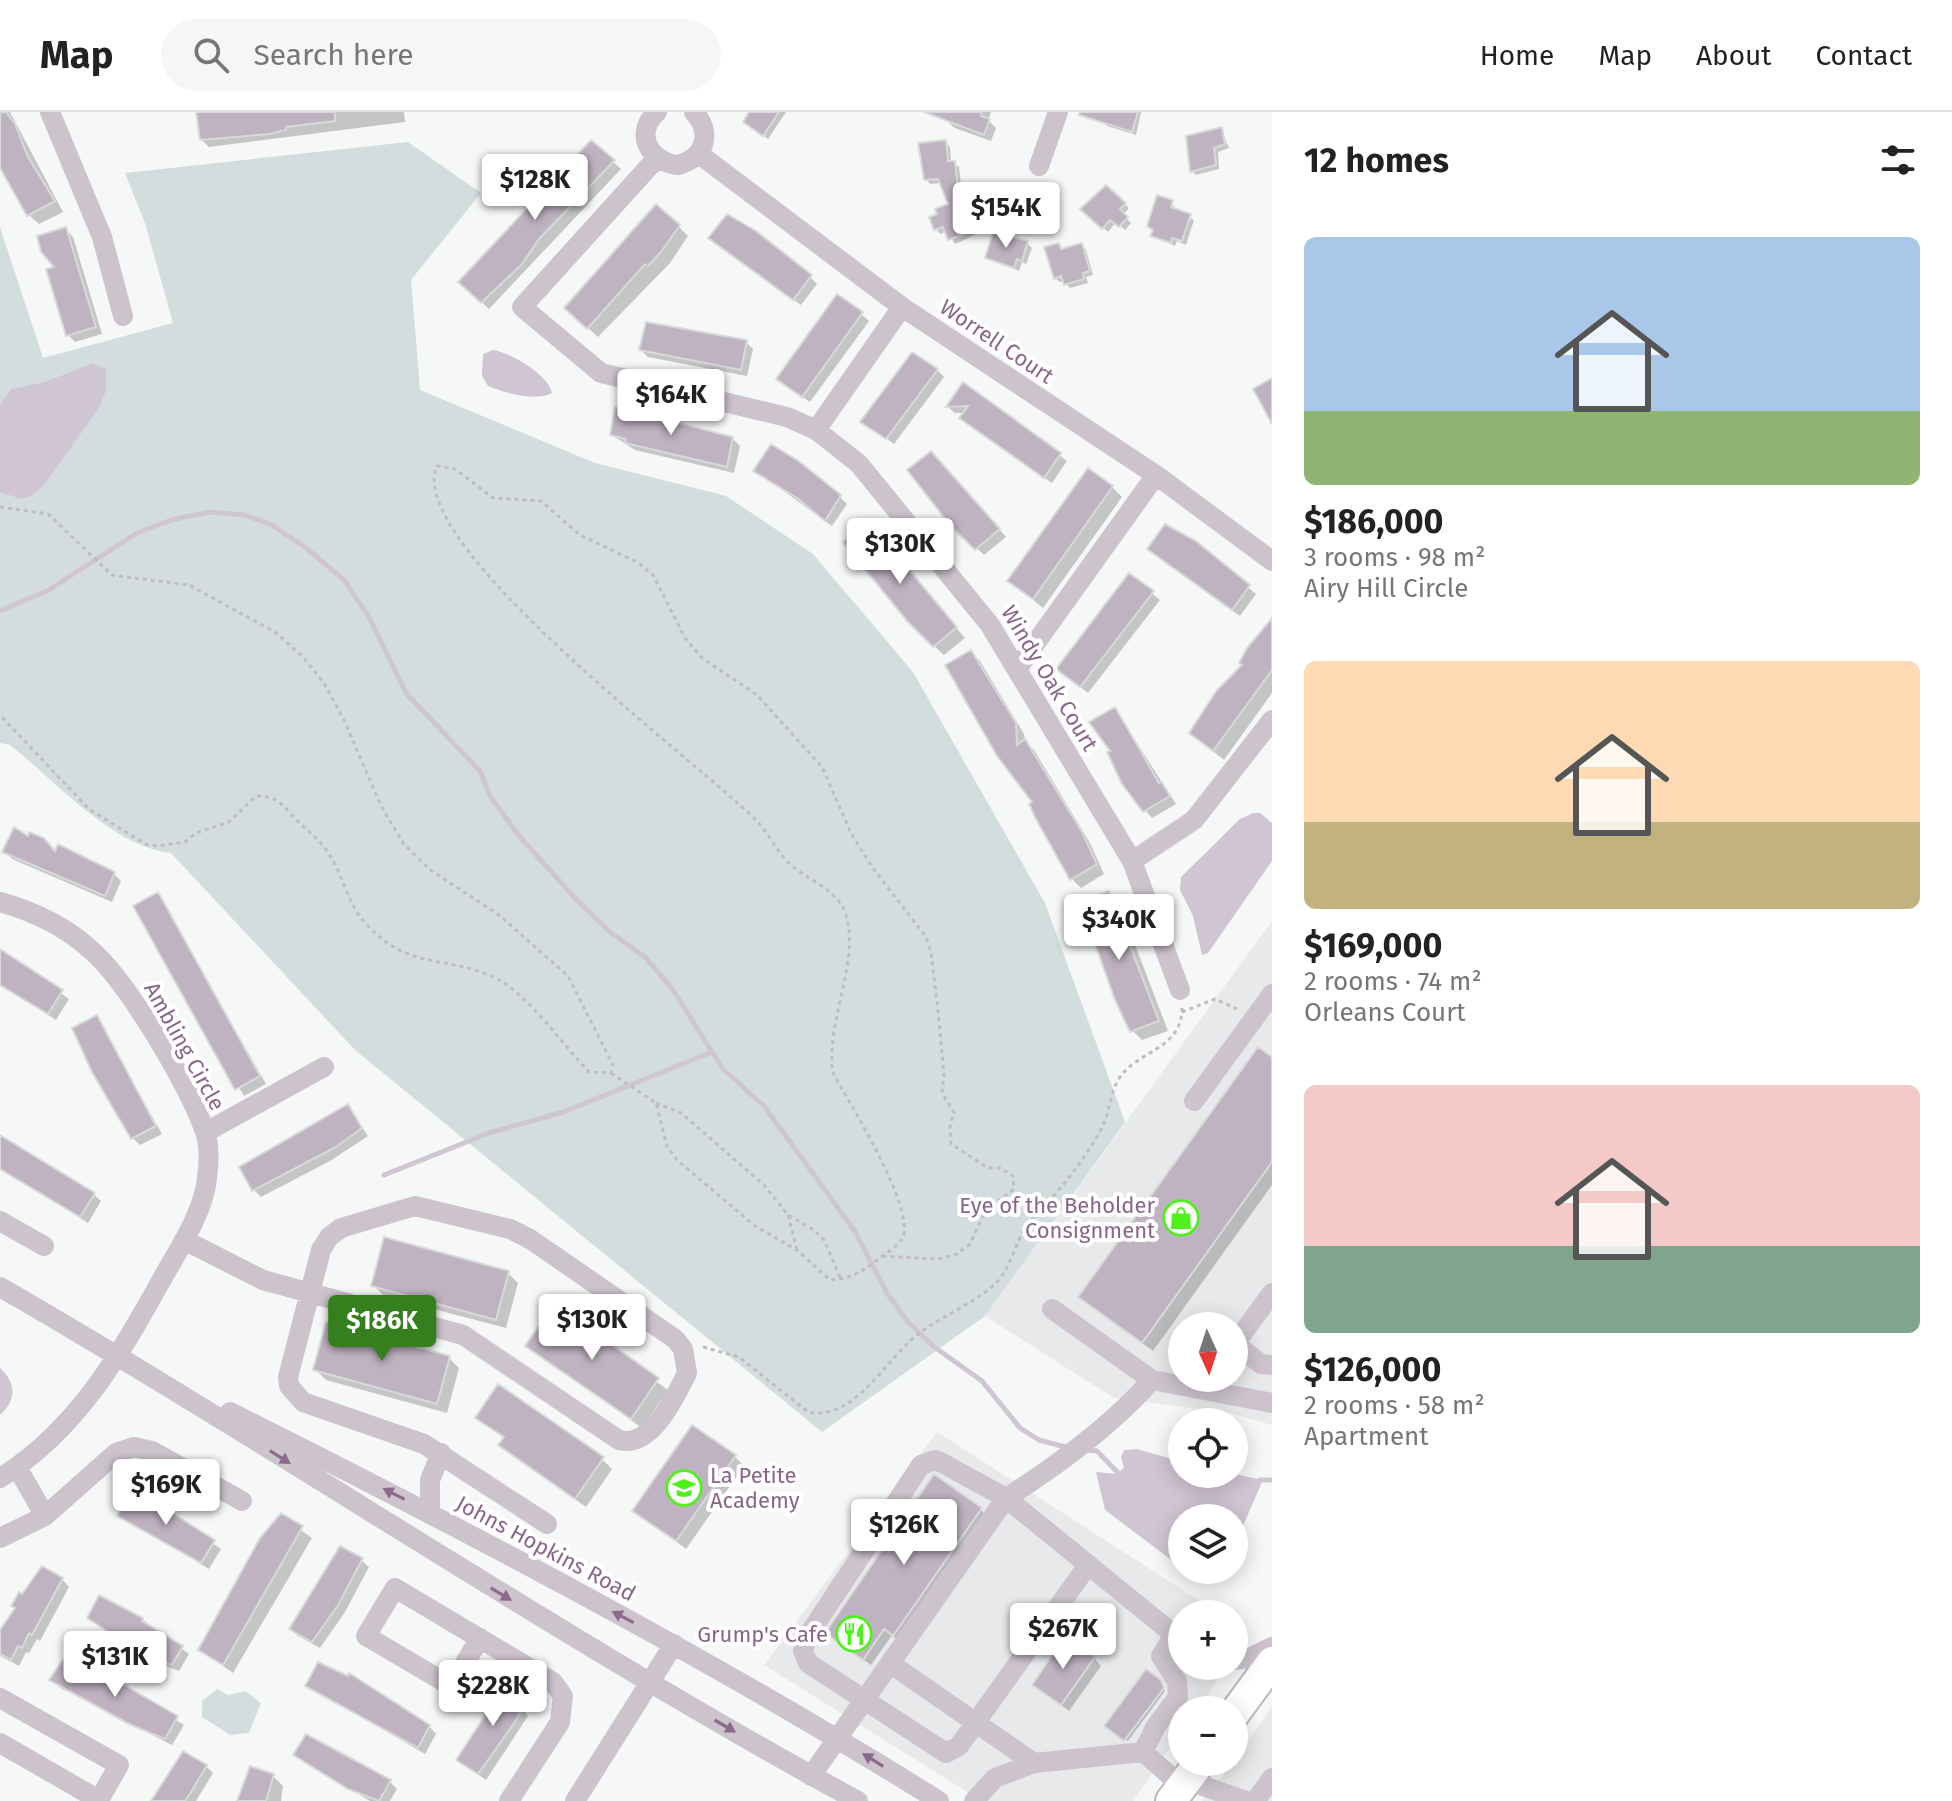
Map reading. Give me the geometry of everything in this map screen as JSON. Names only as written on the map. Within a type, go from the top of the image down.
[{"type":"highway","points":[[1247,1696],[1272,1662]]},
{"type":"street","points":[[50,112],[102,237],[123,316]]},
{"type":"street","points":[[651,114],[645,139],[656,159],[678,165],[699,154],[705,130],[694,112]]},
{"type":"street","points":[[1039,166],[1058,112]]},
{"type":"street","name":"Worrell Court","points":[[699,154],[902,307],[1156,475],[1272,561]]},
{"type":"street","name":"Windy Oak Court","points":[[656,159],[522,307],[601,373],[758,408],[816,430],[839,446],[873,479],[964,589],[1017,669],[1132,861],[1181,1001]]},
{"type":"street","points":[[816,430],[902,307]]},
{"type":"street","points":[[1017,669],[1156,475]]},
{"type":"street","points":[[1132,861],[1194,820],[1272,720]]},
{"type":"street","name":"Ambling Circle","points":[[0,902],[35,914],[90,948],[128,991],[206,1132],[207,1179],[184,1240],[119,1356],[62,1429],[9,1473]]},
{"type":"street","points":[[1194,1101],[1264,1024],[1272,994]]},
{"type":"street","points":[[206,1132],[324,1067]]},
{"type":"street","points":[[184,1240],[253,1276],[310,1292],[463,1335],[619,1440],[629,1443],[645,1437],[687,1373],[683,1349],[675,1339],[530,1239],[510,1229],[427,1207],[401,1208],[341,1228],[329,1237],[321,1250],[310,1292],[290,1365],[289,1386],[294,1394],[311,1405],[406,1437],[441,1453],[547,1524]]},
{"type":"street","points":[[0,1221],[44,1246]]},
{"type":"street","name":"Johns Hopkins Road","points":[[0,1287],[119,1356],[651,1684],[858,1801]]},
{"type":"street","points":[[1248,1326],[1272,1293]]},
{"type":"street","points":[[1052,1309],[1152,1380],[1168,1381]]},
{"type":"street","points":[[1248,1355],[1261,1364],[1272,1365]]},
{"type":"street","name":"Johns Hopkins Road","points":[[119,1356],[430,1512],[674,1644],[839,1738],[939,1801]]},
{"type":"street","points":[[811,1776],[1006,1498],[1038,1479],[1131,1404],[1152,1380]]},
{"type":"street","points":[[1234,1392],[1272,1403]]},
{"type":"street","points":[[0,1538],[45,1516],[116,1453],[134,1447],[152,1451],[242,1501]]},
{"type":"street","points":[[430,1512],[430,1480],[441,1453]]},
{"type":"street","points":[[1088,1565],[959,1746],[946,1753],[808,1663],[803,1651],[807,1637],[921,1465],[935,1460],[1006,1498],[1168,1630]]},
{"type":"street","points":[[9,1473],[45,1516]]},
{"type":"street","points":[[480,1638],[451,1686],[366,1636],[395,1588],[480,1638],[553,1682],[563,1696],[560,1722],[509,1801]]},
{"type":"street","points":[[575,1801],[674,1644]]},
{"type":"street","points":[[1248,1658],[1272,1647]]},
{"type":"street","points":[[1168,1649],[1161,1656],[1168,1667]]},
{"type":"street","points":[[891,1664],[1034,1763]]},
{"type":"street","points":[[1143,1752],[1156,1726],[1178,1697],[1176,1680]]},
{"type":"street","points":[[0,1698],[119,1765],[99,1800],[0,1743]]},
{"type":"street","points":[[974,1801],[995,1778],[1034,1763],[1143,1752],[1185,1782],[1246,1801]]},
{"type":"street","points":[[1255,1801],[1272,1778]]},
{"type":"path","points":[[656,1103],[665,1138],[677,1160],[755,1226],[797,1250],[830,1280],[862,1272],[882,1256],[901,1241],[904,1232],[900,1205],[889,1175],[833,1073],[831,1037],[847,953],[847,924],[841,904],[786,861],[758,822],[639,721],[494,583],[442,511],[433,491],[437,466],[455,469],[493,498],[541,501],[580,535],[637,562],[653,575],[685,638],[701,657],[757,695],[822,767],[851,833],[872,867],[926,937],[931,952],[938,1010],[944,1075],[942,1093],[954,1112],[950,1126],[951,1144],[988,1168],[1007,1172],[1015,1182],[1011,1193],[985,1211],[964,1251],[938,1259],[882,1256]]},
{"type":"path","points":[[0,507],[48,514],[106,571],[122,578],[160,578],[189,585],[275,632],[303,657],[338,707],[382,808],[404,844],[429,869],[499,915],[568,976],[608,1051],[613,1065],[611,1073]]},
{"type":"path","points":[[0,715],[89,809],[145,844],[157,846],[185,842],[212,826],[229,822],[256,796],[271,796],[317,839],[330,856],[348,900],[389,947],[410,958],[472,970],[500,981],[522,999],[589,1072],[618,1076],[656,1103],[681,1113],[764,1185],[788,1215],[814,1230],[824,1240],[841,1279]]},
{"type":"path","points":[[683,1349],[714,1348],[739,1357],[808,1412],[820,1415],[835,1410],[867,1387],[910,1341],[981,1295],[1003,1275],[1027,1225],[1081,1162],[1102,1129],[1118,1080],[1134,1063],[1162,1048],[1173,1036],[1181,1001],[1215,999],[1264,1024]]},
{"type":"path","points":[[788,1215],[797,1250]]},
{"type":"shaded area","points":[[408,142],[481,193],[411,280],[420,390],[595,463],[726,496],[813,554],[913,672],[1045,903],[1125,1122],[985,1316],[822,1432],[355,1050],[171,853],[127,839],[106,826],[10,745],[0,743],[0,227],[43,358],[173,323],[145,223],[125,173]]},
{"type":"shaded area","points":[[493,350],[528,366],[544,379],[552,393],[529,397],[488,386],[482,376],[483,354]]},
{"type":"shaded area","points":[[93,363],[106,369],[106,391],[99,408],[44,485],[31,496],[21,499],[0,492],[0,405],[11,389],[45,382]]},
{"type":"shaded area","points":[[1260,813],[1272,823],[1272,861],[1208,953],[1202,955],[1193,916],[1180,890],[1181,877],[1240,819]]},
{"type":"shaded area","points":[[1272,921],[1272,1425],[1248,1418],[1248,1408],[1191,1408],[1114,1398],[985,1316]]},
{"type":"shaded area","points":[[0,1368],[12,1385],[12,1397],[0,1415]]},
{"type":"shaded area","points":[[937,1432],[1168,1581],[1168,1584],[1173,1584],[1198,1600],[1168,1600],[1168,1680],[1217,1680],[1207,1696],[1168,1696],[1168,1751],[1133,1801],[982,1801],[764,1665]]},
{"type":"shaded area","points":[[1137,1449],[1168,1458],[1168,1488],[1248,1488],[1248,1477],[1263,1480],[1248,1514],[1248,1504],[1168,1504],[1168,1557],[1105,1510],[1096,1472],[1116,1474],[1124,1468],[1121,1457],[1124,1450]]},
{"type":"shaded area","points":[[217,1689],[228,1695],[245,1691],[261,1703],[249,1733],[230,1735],[202,1717],[202,1701]]},
{"type":"shaded area","points":[[1272,1706],[1272,1801],[1202,1801],[1223,1776],[1248,1776],[1248,1741]]},
{"type":"building","points":[[0,112],[6,112],[15,124],[28,157],[55,201],[27,216],[0,168]]},
{"type":"building","points":[[196,112],[335,112],[335,121],[286,127],[286,130],[269,134],[200,140]]},
{"type":"building","points":[[749,112],[779,112],[763,136],[743,122]]},
{"type":"building","points":[[924,112],[982,112],[981,116],[990,119],[984,135]]},
{"type":"building","points":[[1080,112],[1138,112],[1132,132],[1079,115]]},
{"type":"building","points":[[1222,127],[1225,144],[1214,148],[1216,165],[1190,172],[1186,136]]},
{"type":"building","points":[[591,140],[615,160],[539,239],[522,264],[481,303],[458,282]]},
{"type":"building","points":[[946,140],[948,161],[955,161],[958,192],[962,191],[968,206],[963,208],[972,231],[948,240],[943,227],[934,230],[929,217],[937,214],[935,209],[948,204],[938,179],[924,180],[918,143]]},
{"type":"building","points":[[1106,185],[1126,203],[1120,209],[1128,217],[1119,227],[1110,220],[1102,229],[1080,209]]},
{"type":"building","points":[[1157,195],[1173,200],[1171,207],[1191,214],[1182,241],[1172,238],[1171,243],[1150,236],[1153,230],[1147,226]]},
{"type":"building","points":[[656,204],[680,225],[660,253],[648,266],[645,264],[587,329],[564,308]]},
{"type":"building","points":[[727,214],[756,231],[812,275],[793,300],[708,238]]},
{"type":"building","points":[[66,227],[96,327],[66,336],[46,269],[54,267],[41,252],[37,236]]},
{"type":"building","points":[[993,233],[1028,241],[1022,261],[1017,259],[1014,268],[985,258]]},
{"type":"building","points":[[1059,243],[1061,249],[1082,243],[1090,271],[1083,273],[1084,279],[1064,285],[1061,276],[1054,279],[1044,247]]},
{"type":"building","points":[[837,294],[863,312],[802,397],[776,379]]},
{"type":"building","points":[[646,322],[747,340],[741,370],[639,350]]},
{"type":"building","points":[[912,352],[938,369],[886,439],[860,422]]},
{"type":"building","points":[[1272,378],[1272,424],[1253,389]]},
{"type":"building","points":[[963,382],[1061,453],[1044,478],[959,418],[968,406],[946,407]]},
{"type":"building","points":[[615,407],[733,437],[727,467],[625,443],[626,439],[610,435]]},
{"type":"building","points":[[771,444],[800,462],[841,495],[825,521],[797,498],[753,471]]},
{"type":"building","points":[[931,451],[1000,529],[975,550],[950,525],[907,470]]},
{"type":"building","points":[[1088,468],[1113,486],[1033,599],[1007,581]]},
{"type":"building","points":[[866,522],[885,551],[888,548],[901,560],[957,627],[933,647],[907,621],[843,542]]},
{"type":"building","points":[[1165,524],[1196,541],[1250,585],[1232,610],[1147,549]]},
{"type":"building","points":[[1129,573],[1154,591],[1080,687],[1056,669]]},
{"type":"building","points":[[1272,618],[1272,670],[1213,751],[1189,733],[1217,690],[1242,665],[1239,663],[1247,648]]},
{"type":"building","points":[[971,650],[1016,723],[1017,745],[1025,739],[1082,832],[1097,864],[1070,880],[1036,819],[1029,804],[1032,802],[997,756],[945,665]]},
{"type":"building","points":[[1115,707],[1159,783],[1161,781],[1170,796],[1143,812],[1122,784],[1107,752],[1110,751],[1089,722]]},
{"type":"building","points":[[14,827],[28,836],[29,832],[44,838],[55,851],[58,844],[115,872],[105,896],[2,852]]},
{"type":"building","points":[[1109,891],[1159,1021],[1130,1032],[1115,1000],[1080,901]]},
{"type":"building","points":[[158,892],[260,1076],[235,1090],[133,906]]},
{"type":"building","points":[[0,949],[63,990],[48,1014],[0,985]]},
{"type":"building","points":[[97,1015],[156,1126],[131,1139],[92,1072],[72,1028]]},
{"type":"building","points":[[1258,1047],[1272,1057],[1272,1162],[1142,1343],[1078,1297]]},
{"type":"building","points":[[348,1104],[362,1128],[336,1147],[252,1191],[239,1167]]},
{"type":"building","points":[[0,1135],[95,1193],[80,1217],[0,1169]]},
{"type":"building","points":[[384,1237],[509,1271],[496,1320],[371,1286]]},
{"type":"building","points":[[554,1304],[659,1378],[631,1419],[525,1346]]},
{"type":"building","points":[[326,1322],[450,1356],[437,1404],[313,1370]]},
{"type":"building","points":[[498,1384],[604,1457],[575,1499],[498,1445],[504,1437],[475,1418]]},
{"type":"building","points":[[692,1425],[736,1455],[676,1541],[632,1511]]},
{"type":"building","points":[[934,1474],[982,1508],[893,1636],[884,1629],[863,1660],[825,1633]]},
{"type":"building","points":[[131,1493],[161,1506],[215,1540],[201,1563],[117,1516]]},
{"type":"building","points":[[281,1513],[303,1526],[223,1665],[198,1650],[260,1538]]},
{"type":"building","points":[[340,1546],[363,1558],[338,1605],[312,1642],[289,1629]]},
{"type":"building","points":[[42,1566],[63,1578],[32,1635],[29,1633],[22,1648],[18,1646],[11,1660],[0,1654],[0,1630],[15,1608],[11,1606],[19,1592],[22,1594]]},
{"type":"building","points":[[99,1595],[143,1618],[142,1621],[183,1646],[172,1665],[141,1653],[87,1618]]},
{"type":"building","points":[[1065,1636],[1095,1657],[1061,1705],[1032,1685]]},
{"type":"building","points":[[64,1658],[106,1679],[108,1676],[178,1716],[165,1739],[129,1724],[49,1680]]},
{"type":"building","points":[[318,1662],[348,1676],[349,1673],[430,1725],[418,1748],[305,1686]]},
{"type":"building","points":[[1146,1669],[1161,1680],[1164,1688],[1124,1741],[1104,1726]]},
{"type":"building","points":[[508,1680],[529,1692],[518,1705],[523,1707],[515,1722],[478,1774],[456,1760]]},
{"type":"building","points":[[306,1734],[391,1780],[379,1801],[348,1789],[293,1755]]},
{"type":"building","points":[[183,1751],[207,1765],[191,1792],[185,1801],[151,1801]]},
{"type":"building","points":[[250,1766],[274,1774],[266,1801],[237,1801]]},
{"type":"waterway","points":[[0,611],[47,591],[137,533],[171,520],[209,512],[245,515],[272,525],[306,548],[344,580],[369,617],[406,693],[480,771],[490,796],[519,836],[611,933],[645,957],[671,987],[723,1069],[764,1106],[854,1230],[887,1293],[908,1322],[933,1346],[982,1381],[1020,1428],[1039,1440],[1069,1448]]},
{"type":"waterway","points":[[384,1175],[489,1133],[563,1112],[712,1052]]},
{"type":"waterway","points":[[1086,1450],[1097,1451],[1121,1476]]},
{"type":"waterway","points":[[1260,1480],[1272,1480]]},
{"type":"place","name":"Eye of the Beholder Consignment","points":[[1181,1218]]},
{"type":"place","name":"La Petite Academy","points":[[684,1488]]},
{"type":"place","name":"Grump's Cafe","points":[[854,1634]]}]
